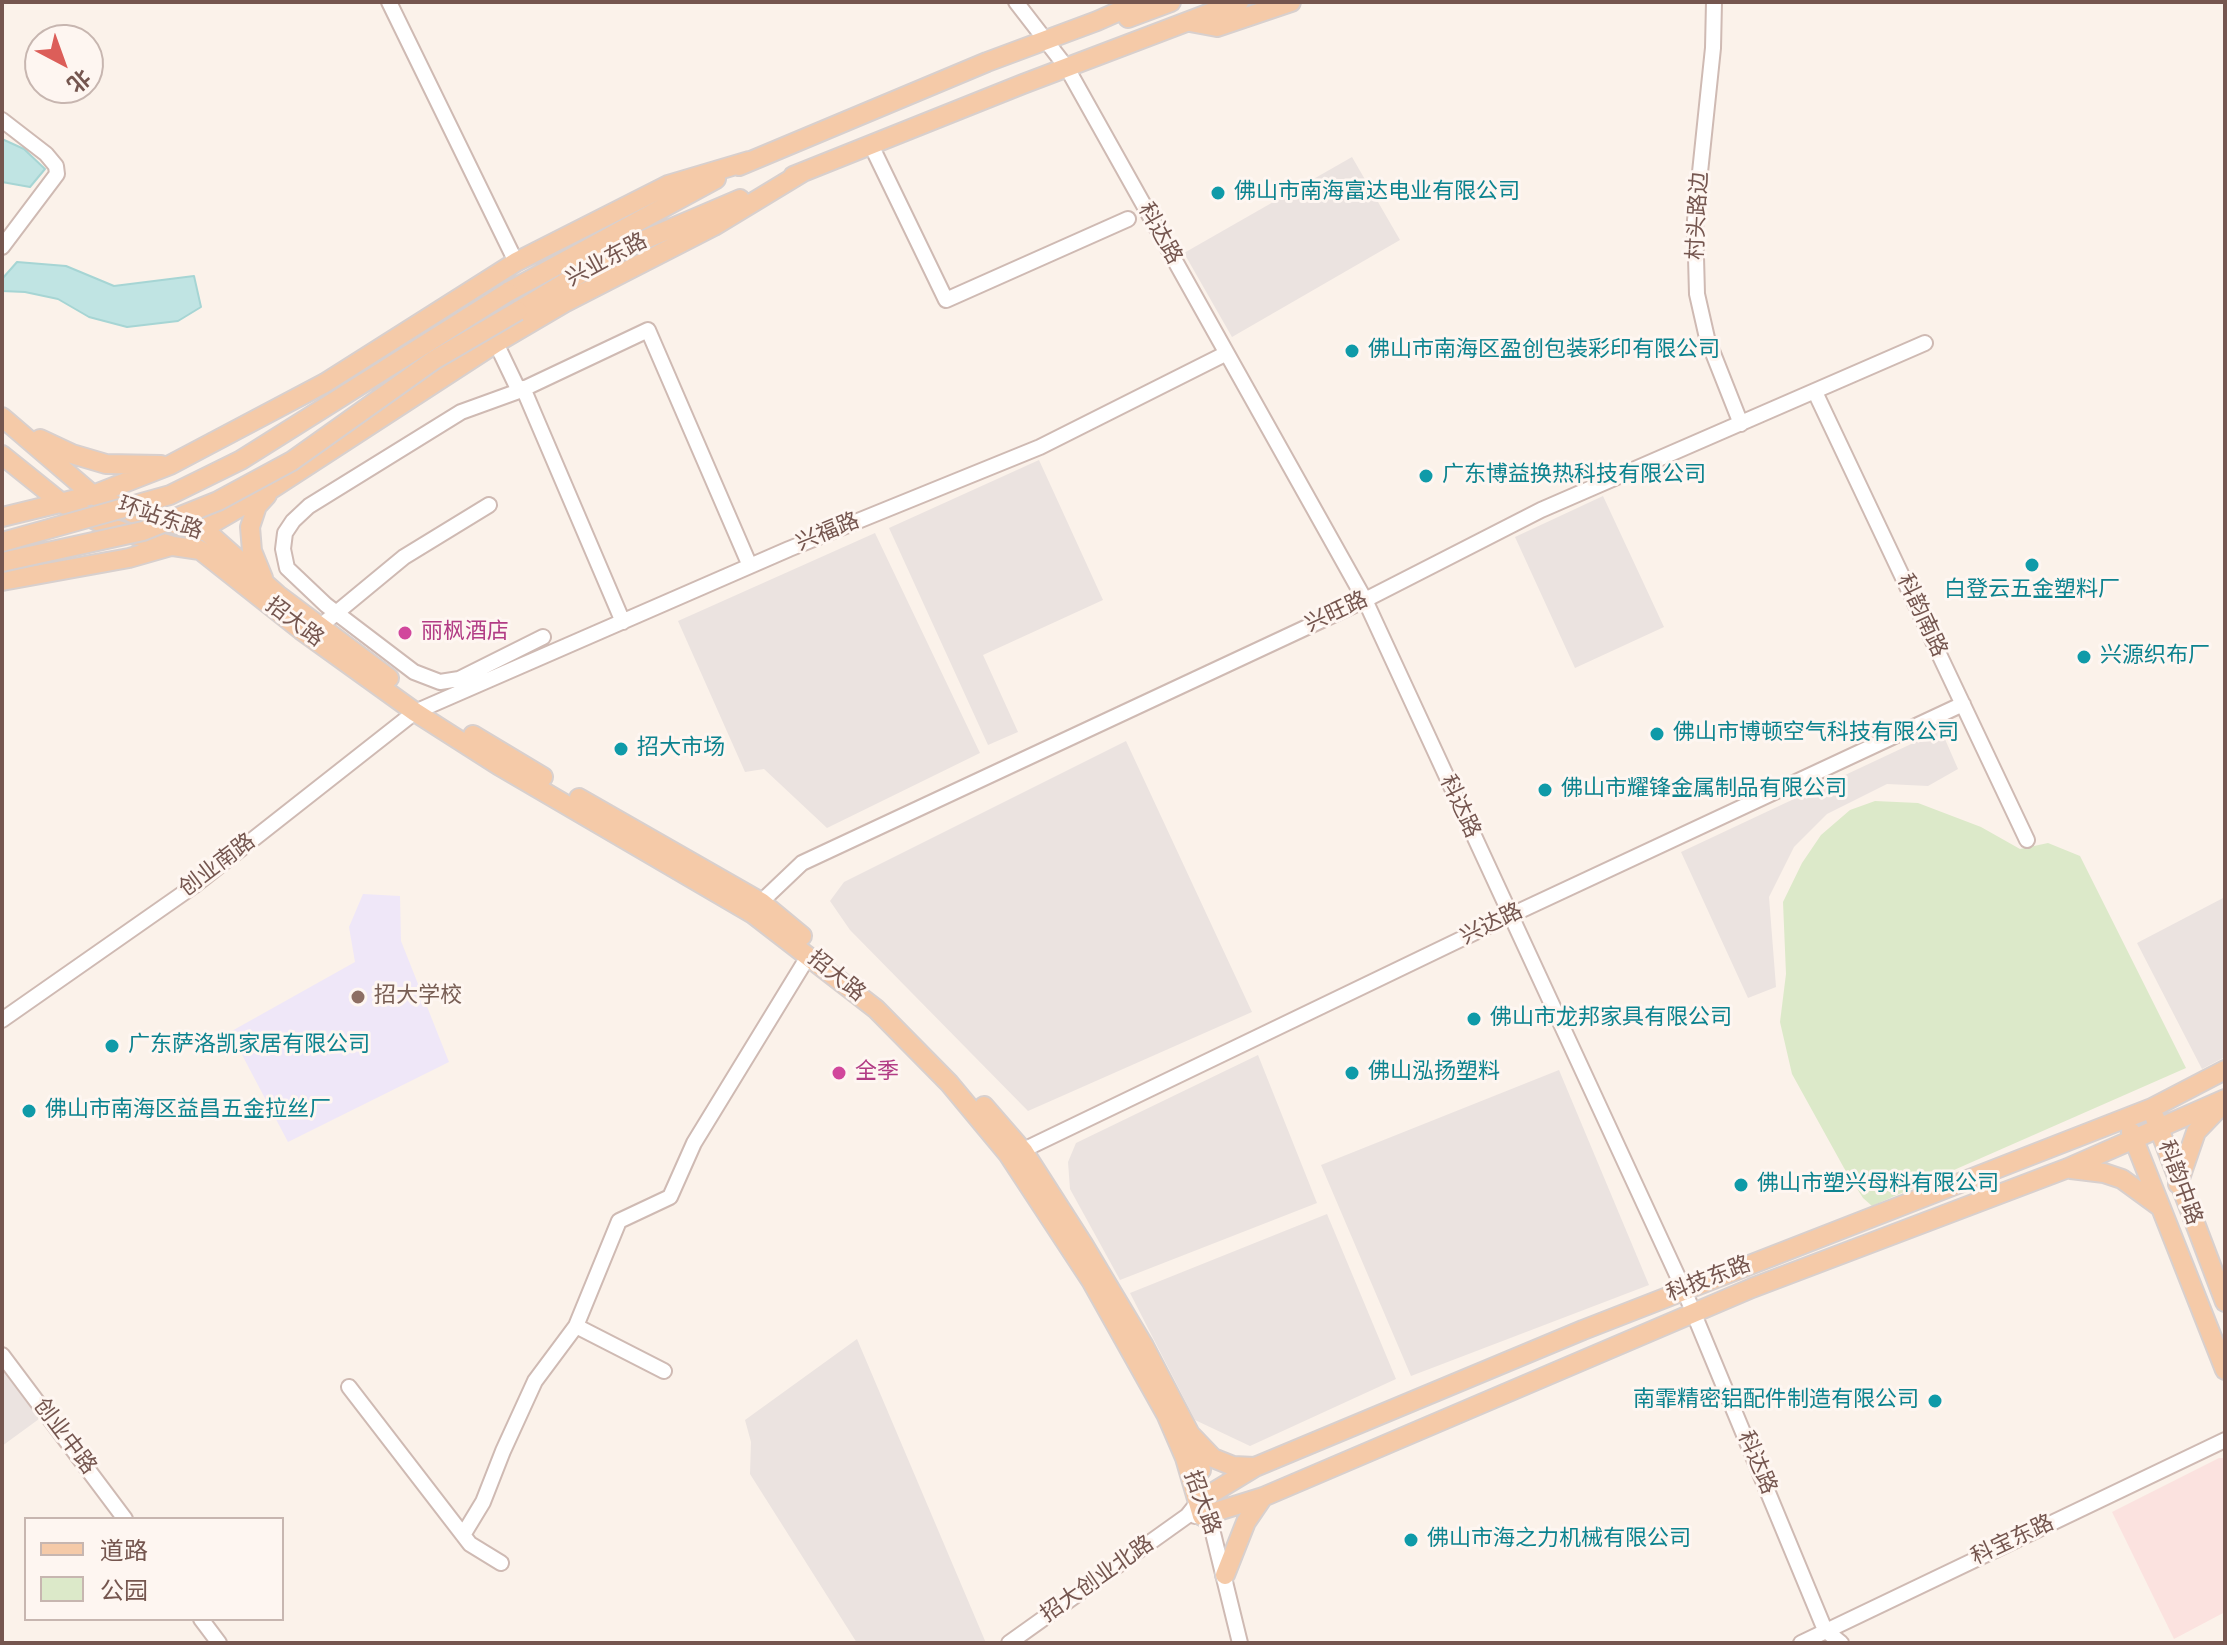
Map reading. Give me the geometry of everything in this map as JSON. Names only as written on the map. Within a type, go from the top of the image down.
[{"type":"main road","points":[[2,542],[170,495],[241,460],[508,292],[749,161],[1140,2]]},
{"type":"main road","points":[[1097,21],[1106,27],[1171,2]]},
{"type":"main road","name":"兴业东路","points":[[2,562],[143,531],[218,501],[292,461],[434,360],[618,251],[803,172],[1239,2]]},
{"type":"main road","points":[[1190,22],[1217,27],[1291,2]]},
{"type":"main road","points":[[987,62],[1005,69],[1010,84],[1003,92]]},
{"type":"main road","points":[[2,517],[93,495],[170,465],[325,383],[516,262],[668,185],[749,161]]},
{"type":"main road","points":[[2,581],[129,558],[173,546],[273,488],[496,343],[564,303],[714,226],[803,172]]},
{"type":"main road","points":[[4,419],[52,446],[106,464],[170,465]]},
{"type":"main road","name":"环站东路","points":[[4,419],[93,495],[137,515],[201,529],[278,595]]},
{"type":"main road","name":"环站东路","points":[[2,455],[63,504],[114,529],[173,546]]},
{"type":"main road","points":[[273,488],[257,506],[250,527],[252,551],[260,575],[278,595]]},
{"type":"main road","name":"招大路","points":[[173,546],[200,550],[422,710],[549,781],[757,908],[888,1006],[945,1062],[1083,1244],[1144,1346],[1190,1434],[1203,1512]]},
{"type":"main road","name":"招大路","points":[[278,595],[314,631]]},
{"type":"main road","name":"招大路","points":[[757,908],[886,1020],[1016,1153],[1166,1414],[1203,1512]]},
{"type":"main road","name":"科技东路","points":[[1203,1512],[1255,1467],[1684,1290],[2152,1108],[2225,1070]]},
{"type":"main road","points":[[1203,1512],[1263,1497],[1693,1312],[2068,1168],[2225,1101]]},
{"type":"main road","points":[[2178,1184],[2196,1132],[2225,1101]]},
{"type":"main road","name":"科韵中路","points":[[2152,1108],[2178,1184],[2225,1302]]},
{"type":"main road","points":[[2127,1118],[2225,1370]]},
{"type":"main road","points":[[2068,1168],[2122,1179],[2162,1209]]},
{"type":"main road","points":[[1190,1434],[1213,1458],[1233,1466],[1255,1467]]},
{"type":"main road","points":[[1225,1575],[1246,1522],[1263,1497]]},
{"type":"street","points":[[389,2],[516,262]]},
{"type":"street","name":"科达路","points":[[1016,2],[1067,68],[1365,600],[1684,1290],[1825,1630],[1841,1643]]},
{"type":"street","name":"村头路边","points":[[1714,2],[1713,48],[1695,220],[1697,294],[1707,338],[1741,424]]},
{"type":"street","points":[[2,120],[46,154],[56,166],[57,174],[2,247]]},
{"type":"street","points":[[871,145],[946,300],[1128,219]]},
{"type":"street","points":[[543,637],[459,679],[440,682],[414,672],[336,613],[287,568],[285,533],[309,506],[434,427],[461,412],[521,390],[648,330],[750,566]]},
{"type":"street","points":[[496,343],[521,390],[623,622]]},
{"type":"street","name":"兴旺路","points":[[757,908],[802,863],[1365,600],[1541,510],[1925,343]]},
{"type":"street","name":"兴福路","points":[[422,710],[750,566],[1040,447],[1225,354]]},
{"type":"street","name":"科韵南路","points":[[1815,392],[2027,840]]},
{"type":"street","points":[[314,631],[404,557],[489,505]]},
{"type":"street","name":"兴达路","points":[[1016,1153],[1509,916],[1963,704]]},
{"type":"street","name":"创业南路","points":[[2,1020],[195,885],[422,710]]},
{"type":"street","points":[[463,1535],[483,1502],[535,1381],[576,1326],[619,1221],[670,1197],[694,1143],[809,955]]},
{"type":"street","points":[[576,1326],[664,1371]]},
{"type":"street","name":"创业中路","points":[[2,1355],[124,1517]]},
{"type":"street","points":[[349,1387],[470,1544],[501,1563]]},
{"type":"street","name":"科宝东路","points":[[1801,1643],[2225,1440]]},
{"type":"street","name":"招大路","points":[[1203,1512],[1225,1575],[1240,1643]]},
{"type":"street","name":"招大创业北路","points":[[1009,1643],[1203,1512]]},
{"type":"street","points":[[202,1621],[219,1643]]},
{"type":"shaded area","points":[[1352,157],[1400,240],[1232,337],[1184,253]]},
{"type":"shaded area","points":[[1039,460],[1103,600],[983,655],[1018,732],[988,745],[889,528]]},
{"type":"shaded area","points":[[1603,496],[1664,627],[1575,668],[1515,537]]},
{"type":"shaded area","points":[[875,533],[980,753],[827,828],[764,769],[745,772],[678,621]]},
{"type":"shaded area","points":[[1941,730],[1958,769],[1928,786],[1887,784],[1827,814],[1794,847],[1769,897],[1776,987],[1748,998],[1681,852]]},
{"type":"shaded area","points":[[1126,741],[1252,1012],[1028,1111],[850,930],[830,901],[844,882]]},
{"type":"shaded area","name":"招大学校","points":[[363,894],[400,896],[401,941],[449,1062],[288,1142],[230,1032],[355,962],[349,927]]},
{"type":"shaded area","points":[[2225,897],[2225,1057],[2202,1069],[2137,943]]},
{"type":"shaded area","points":[[1258,1055],[1317,1203],[1120,1280],[1070,1189],[1068,1162],[1076,1143]]},
{"type":"shaded area","points":[[1559,1070],[1649,1285],[1411,1376],[1321,1165]]},
{"type":"shaded area","points":[[1327,1214],[1396,1379],[1250,1446],[1195,1420],[1130,1293]]},
{"type":"shaded area","points":[[857,1339],[986,1643],[857,1643],[750,1474],[751,1442],[745,1420]]},
{"type":"shaded area","points":[[2,1369],[39,1419],[2,1446]]},
{"type":"shaded area","points":[[2219,1458],[2225,1458],[2225,1612],[2174,1639],[2112,1512]]},
{"type":"green space","points":[[1875,801],[1918,803],[1981,827],[2020,849],[2048,843],[2080,856],[2186,1068],[1872,1206],[1863,1198],[1844,1168],[1792,1074],[1780,1022],[1786,974],[1783,902],[1802,863],[1821,835],[1850,810]]},
{"type":"water","points":[[2,139],[24,149],[45,169],[30,187],[2,182]]},
{"type":"water","points":[[17,262],[66,266],[114,286],[194,276],[201,307],[178,321],[127,327],[89,317],[58,299],[2,291],[2,279]]},
{"type":"place","name":"佛山市南海富达电业有限公司","points":[[1218,193]]},
{"type":"place","name":"佛山市南海区盈创包装彩印有限公司","points":[[1352,351]]},
{"type":"place","name":"广东博益换热科技有限公司","points":[[1426,476]]},
{"type":"place","name":"白登云五金塑料厂","points":[[2032,565]]},
{"type":"place","name":"丽枫酒店","points":[[405,633]]},
{"type":"place","name":"兴源织布厂","points":[[2084,657]]},
{"type":"place","name":"佛山市博顿空气科技有限公司","points":[[1657,734]]},
{"type":"place","name":"招大市场","points":[[621,749]]},
{"type":"place","name":"佛山市耀锋金属制品有限公司","points":[[1545,790]]},
{"type":"place","name":"招大学校","points":[[358,997]]},
{"type":"place","name":"佛山市龙邦家具有限公司","points":[[1474,1019]]},
{"type":"place","name":"广东萨洛凯家居有限公司","points":[[112,1046]]},
{"type":"place","name":"全季","points":[[839,1073]]},
{"type":"place","name":"佛山泓扬塑料","points":[[1352,1073]]},
{"type":"place","name":"佛山市南海区益昌五金拉丝厂","points":[[29,1111]]},
{"type":"place","name":"佛山市塑兴母料有限公司","points":[[1741,1185]]},
{"type":"place","name":"南霏精密铝配件制造有限公司","points":[[1935,1401]]},
{"type":"place","name":"佛山市海之力机械有限公司","points":[[1411,1540]]}]
